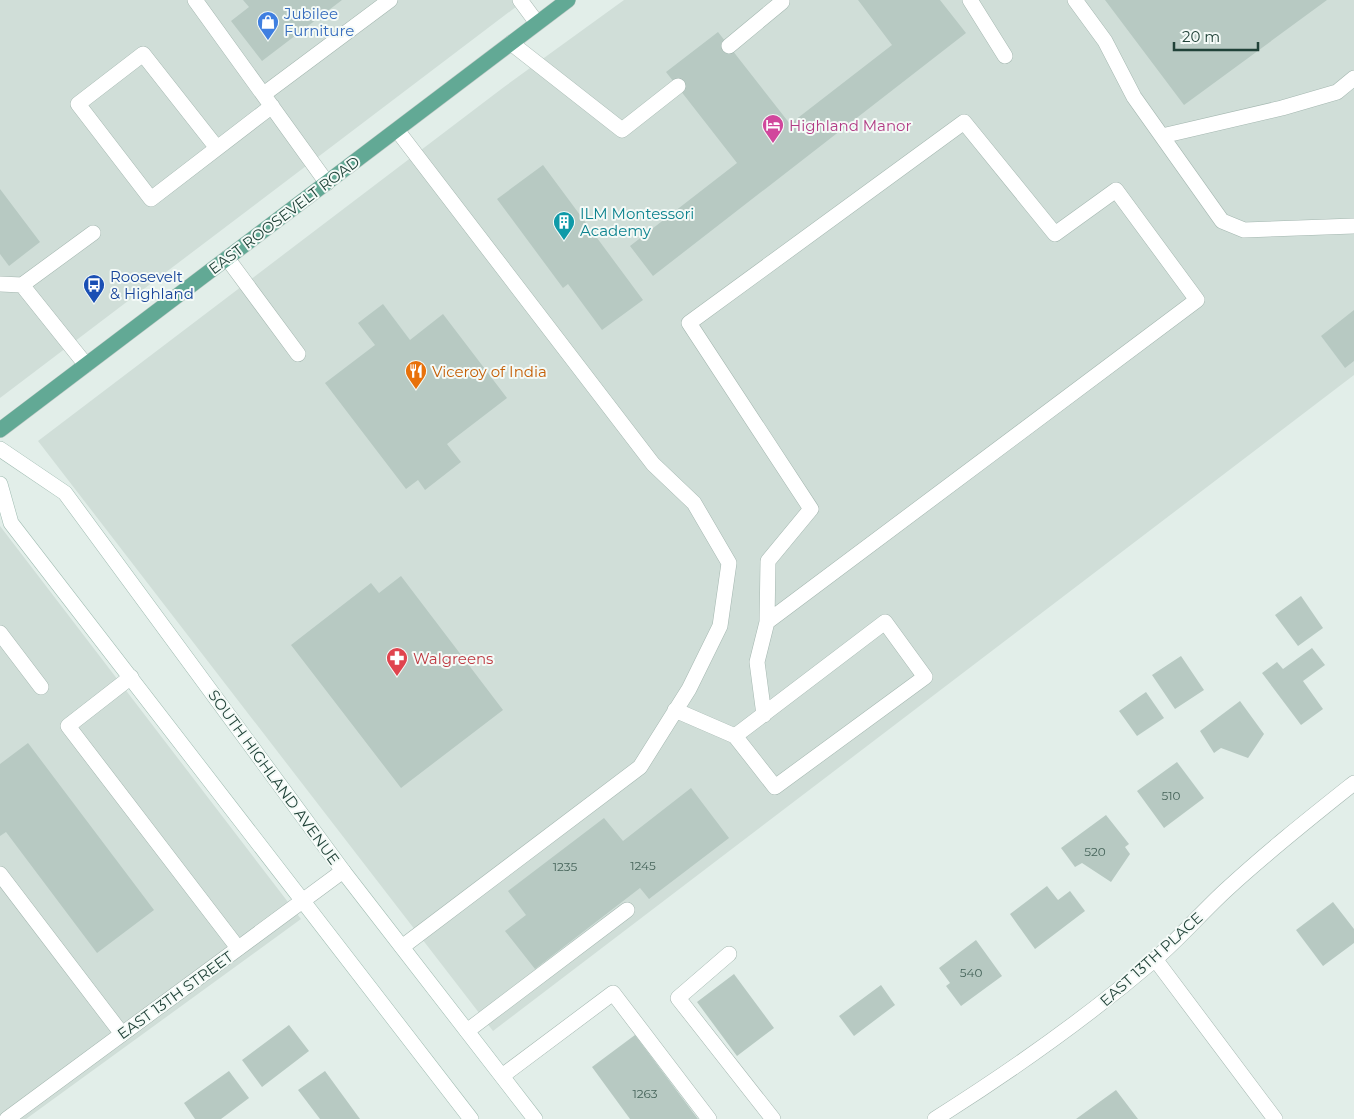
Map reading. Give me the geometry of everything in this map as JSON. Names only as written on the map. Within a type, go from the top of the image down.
[{"type":"main road","points":[[195,0],[327,183]]},
{"type":"main road","points":[[217,148],[143,54],[78,104],[151,200],[217,148],[268,100],[390,0]]},
{"type":"main road","points":[[520,0],[537,23]]},
{"type":"main road","name":"EAST ROOSEVELT ROAD","points":[[0,430],[568,0]]},
{"type":"main road","points":[[729,46],[782,2],[782,0]]},
{"type":"main road","points":[[970,0],[1005,56]]},
{"type":"main road","points":[[1075,0],[1105,40],[1134,97],[1222,221],[1244,230],[1354,226]]},
{"type":"main road","points":[[511,43],[622,130],[678,86]]},
{"type":"main road","points":[[1162,136],[1282,108],[1337,92],[1354,78]]},
{"type":"main road","points":[[764,715],[757,662],[767,622],[768,562],[811,509],[689,324],[964,122],[1055,234],[1116,190],[1197,300],[767,622]]},
{"type":"main road","points":[[397,130],[653,464],[694,504],[728,563],[720,626],[689,689],[640,767],[402,947]]},
{"type":"main road","points":[[0,284],[22,285],[93,233]]},
{"type":"main road","points":[[227,258],[298,354]]},
{"type":"main road","points":[[22,285],[86,365]]},
{"type":"main road","name":"SOUTH HIGHLAND AVENUE","points":[[0,449],[65,492],[343,871],[535,1119]]},
{"type":"main road","points":[[0,484],[11,523],[471,1119]]},
{"type":"main road","points":[[675,710],[735,736],[775,787],[925,677],[886,622],[735,736]]},
{"type":"main road","points":[[0,633],[41,687]]},
{"type":"main road","points":[[131,677],[68,726],[238,948]]},
{"type":"main road","name":"EAST 13TH PLACE","points":[[935,1119],[976,1093],[1107,1000],[1155,959],[1280,841],[1354,783]]},
{"type":"main road","name":"EAST 13TH STREET","points":[[7,1119],[343,871]]},
{"type":"main road","points":[[0,874],[122,1034]]},
{"type":"main road","points":[[467,1032],[627,910]]},
{"type":"main road","points":[[729,954],[678,998],[773,1119]]},
{"type":"main road","points":[[1155,959],[1275,1119]]},
{"type":"main road","points":[[502,1076],[613,993],[709,1119]]},
{"type":"shaded area","points":[[0,0],[525,0],[0,398]]},
{"type":"shaded area","points":[[624,0],[1354,0],[1354,375],[493,1031],[38,441],[504,87]]},
{"type":"shaded area","points":[[0,526],[301,919],[26,1119],[0,1119]]},
{"type":"building","name":"Jubilee Furniture","points":[[243,0],[342,0],[262,61],[231,21],[249,7]]},
{"type":"building","name":"Highland Manor","points":[[858,0],[940,0],[966,33],[653,276],[630,246],[737,163],[666,72],[718,32],[790,124],[892,45]]},
{"type":"building","points":[[1105,0],[1327,0],[1184,105]]},
{"type":"building","name":"ILM Montessori Academy","points":[[543,165],[643,300],[602,330],[568,284],[563,288],[497,199]]},
{"type":"building","points":[[0,189],[40,242],[9,266],[0,254]]},
{"type":"building","name":"Viceroy of India","points":[[383,304],[410,340],[443,314],[507,398],[447,444],[461,462],[425,490],[418,480],[406,489],[325,383],[375,345],[358,323]]},
{"type":"building","points":[[1354,310],[1354,361],[1345,368],[1321,336]]},
{"type":"building","name":"Walgreens","points":[[401,576],[503,710],[401,788],[291,645],[371,583],[379,593]]},
{"type":"building","points":[[1301,596],[1323,628],[1298,646],[1275,615]]},
{"type":"building","points":[[1312,648],[1325,665],[1303,681],[1323,709],[1301,725],[1262,673],[1277,662],[1283,669]]},
{"type":"building","points":[[1181,656],[1204,690],[1175,709],[1152,675]]},
{"type":"building","points":[[1146,692],[1164,718],[1137,736],[1119,711]]},
{"type":"building","points":[[1240,701],[1264,734],[1248,758],[1221,748],[1214,753],[1200,731]]},
{"type":"building","points":[[28,743],[154,910],[97,953],[6,832],[0,836],[0,764]]},
{"type":"building","points":[[1177,762],[1204,798],[1164,828],[1137,791]]},
{"type":"building","points":[[691,788],[729,838],[649,899],[640,888],[535,969],[505,931],[526,915],[508,891],[604,818],[623,841]]},
{"type":"building","points":[[1106,815],[1129,844],[1125,847],[1130,854],[1111,882],[1082,863],[1075,867],[1061,848]]},
{"type":"building","points":[[1047,886],[1058,900],[1070,891],[1085,911],[1035,949],[1010,914]]},
{"type":"building","points":[[1333,902],[1354,929],[1354,943],[1323,966],[1296,930]]},
{"type":"building","points":[[976,940],[1002,976],[961,1006],[946,986],[950,983],[939,968]]},
{"type":"building","points":[[734,974],[774,1028],[737,1056],[697,1002]]},
{"type":"building","points":[[881,985],[895,1005],[854,1036],[839,1016]]},
{"type":"building","points":[[289,1025],[309,1051],[262,1087],[242,1060]]},
{"type":"building","points":[[635,1035],[698,1119],[630,1119],[592,1067]]},
{"type":"building","points":[[229,1071],[249,1098],[221,1119],[195,1119],[184,1103]]},
{"type":"building","points":[[325,1071],[360,1119],[320,1119],[298,1090]]},
{"type":"building","points":[[1116,1090],[1138,1119],[1076,1119]]},
{"type":"place","name":"Jubilee Furniture","points":[[268,41]]},
{"type":"place","name":"Highland Manor","points":[[773,144]]},
{"type":"place","name":"ILM Montessori Academy","points":[[564,241]]},
{"type":"place","name":"Roosevelt & Highland","points":[[94,304]]},
{"type":"place","name":"Viceroy of India","points":[[416,390]]},
{"type":"place","name":"Walgreens","points":[[397,677]]}]
